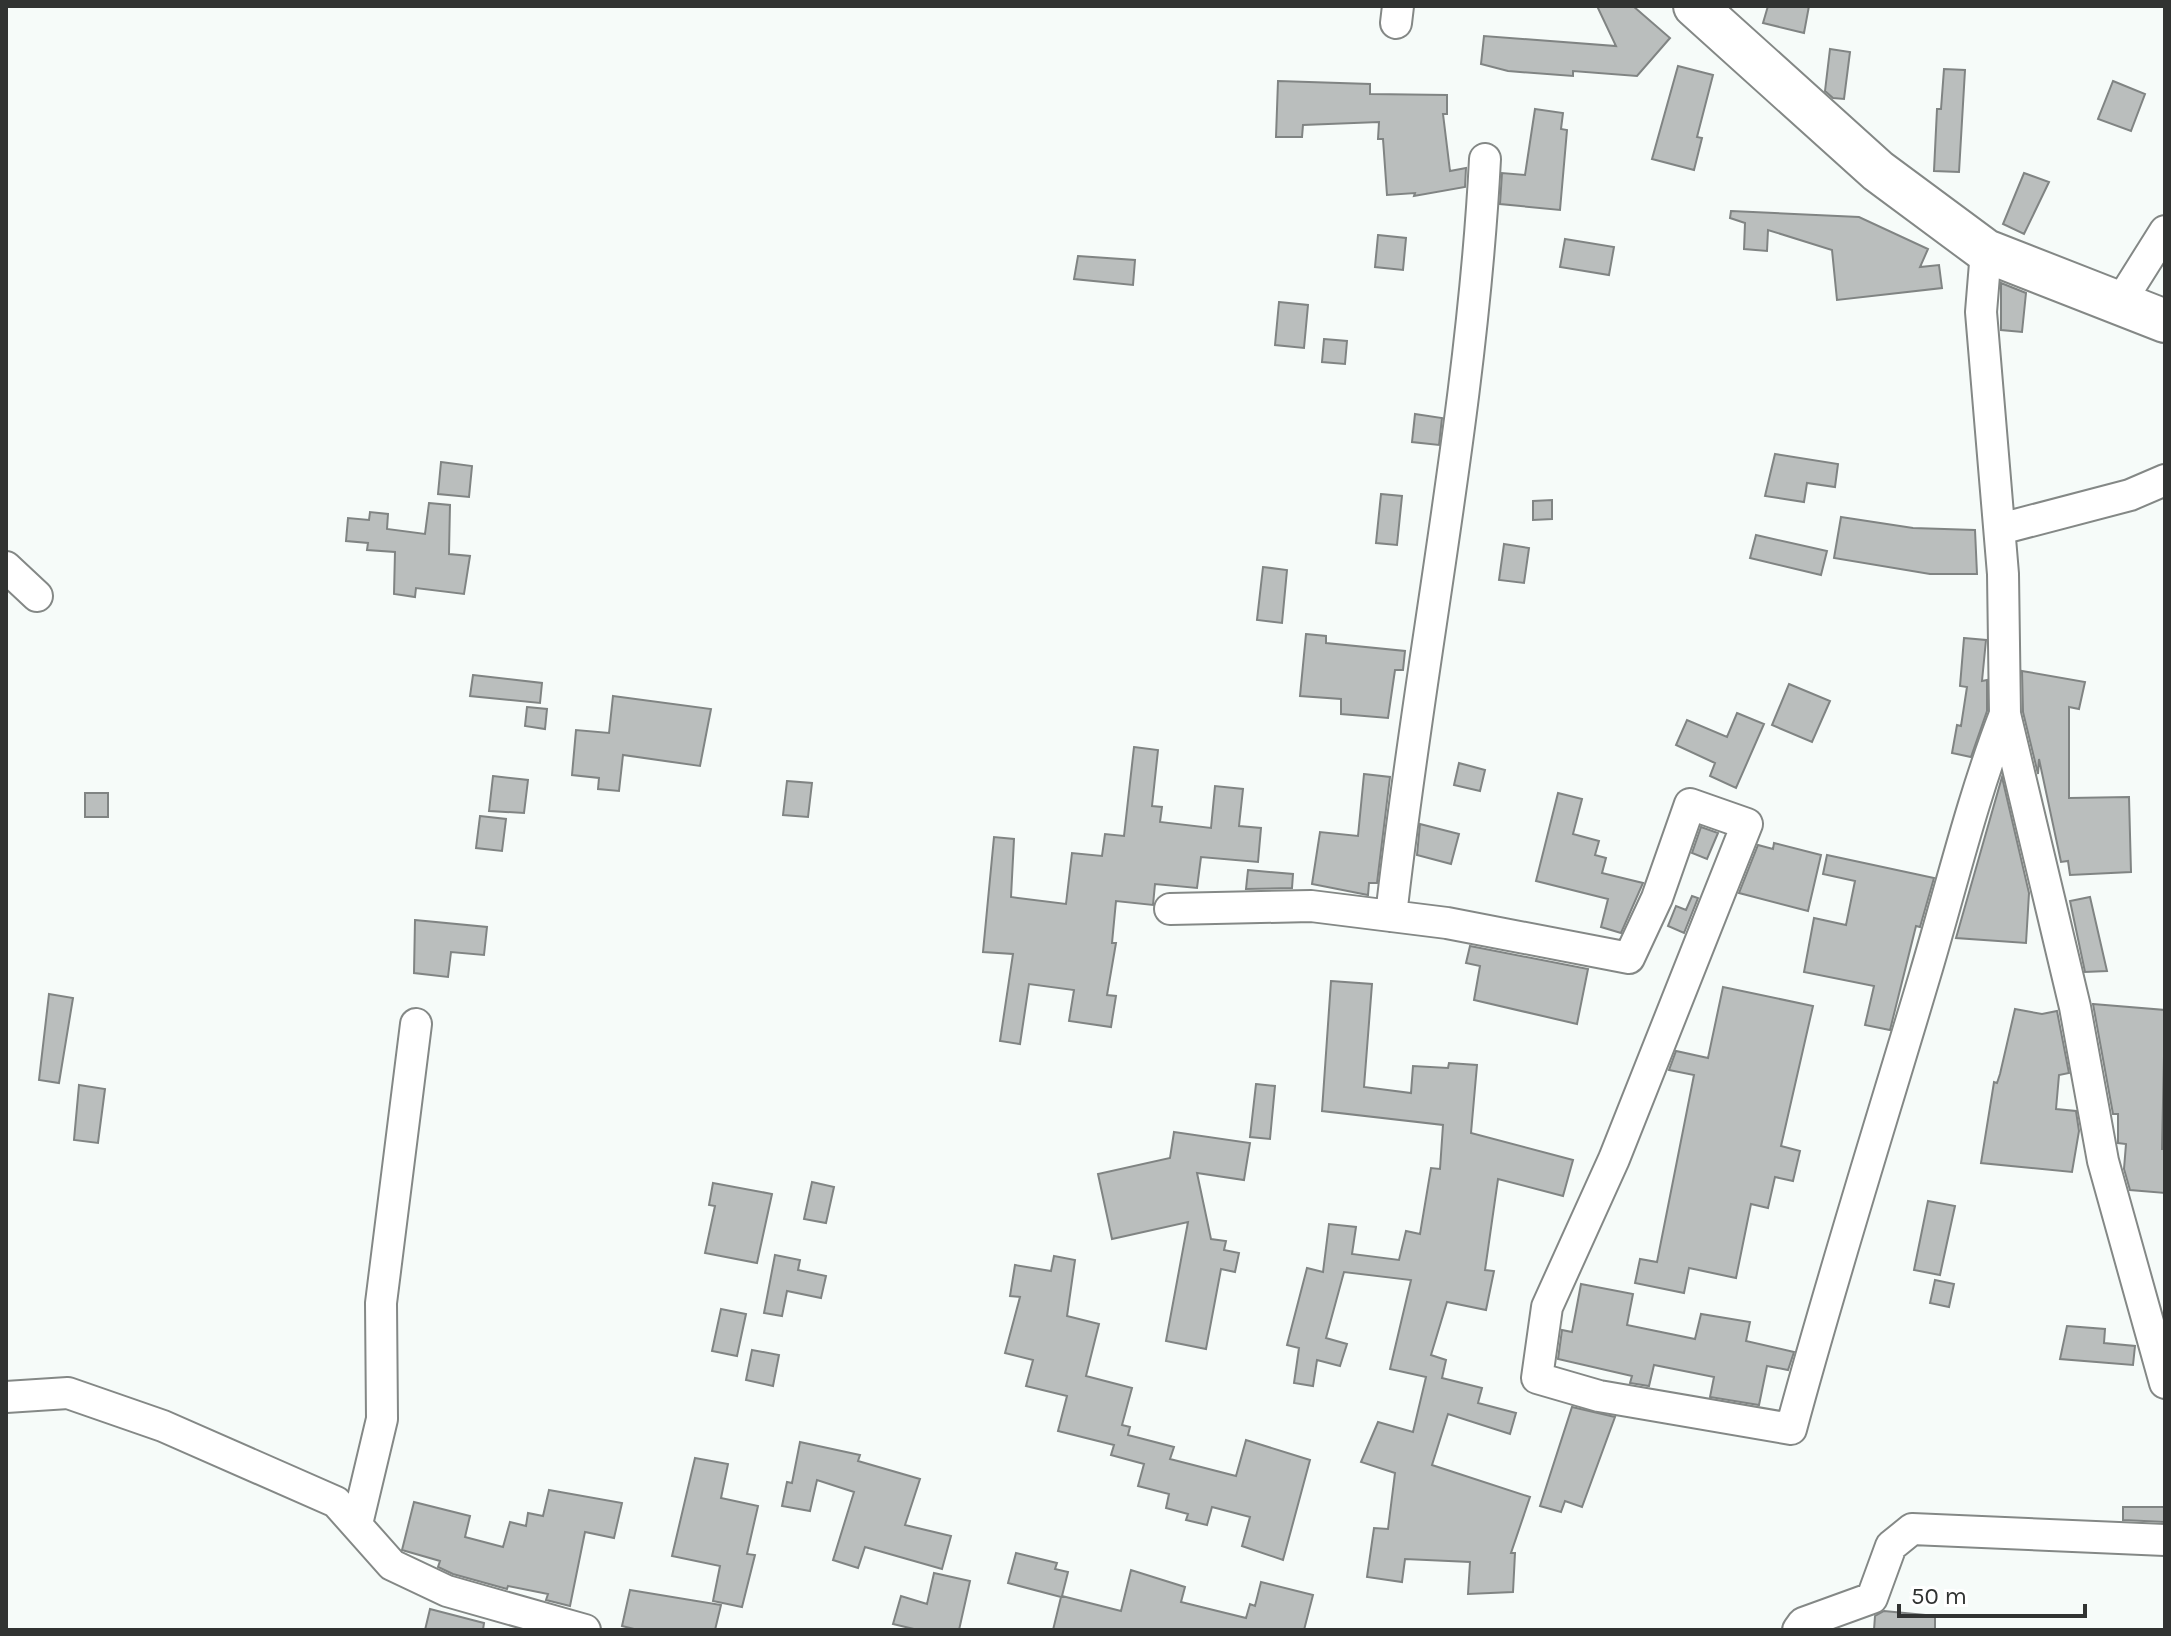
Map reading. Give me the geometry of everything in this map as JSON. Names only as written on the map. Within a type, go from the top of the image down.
[{"type":"street","points":[[1695,6],[1878,171],[1986,251],[2121,301],[2165,321]]},
{"type":"street","points":[[1391,916],[1407,770],[1480,265],[1485,159]]},
{"type":"street","points":[[2121,301],[2165,231]]},
{"type":"street","points":[[1986,251],[1981,312],[2000,529],[2005,714],[2075,1007],[2103,1161],[2165,1383]]},
{"type":"street","points":[[2000,529],[2130,495],[2165,480]]},
{"type":"street","points":[[6,567],[37,596]]},
{"type":"street","points":[[1170,909],[1311,906],[1391,916],[1629,958],[1657,898],[1690,804],[1747,824],[1614,1159],[1547,1307],[1537,1378],[1599,1396],[1791,1429],[1840,1249],[1925,974],[1983,772],[2005,714]]},
{"type":"street","points":[[357,1524],[382,1419],[381,1303],[416,1024]]},
{"type":"street","points":[[6,1397],[68,1393],[163,1426],[336,1502],[392,1565],[447,1591],[585,1630]]},
{"type":"street","points":[[1798,1630],[1803,1623],[1872,1598],[1891,1546],[1912,1529],[2165,1540]]},
{"type":"building","points":[[1597,6],[1633,6],[1670,38],[1637,76],[1573,71],[1573,76],[1508,71],[1481,64],[1484,36],[1616,46]]},
{"type":"building","points":[[1768,6],[1809,6],[1804,33],[1763,23]]},
{"type":"building","points":[[1830,49],[1850,52],[1844,99],[1833,98],[1825,91]]},
{"type":"building","points":[[1678,66],[1713,75],[1697,137],[1702,138],[1694,170],[1652,159]]},
{"type":"building","points":[[1944,69],[1965,70],[1959,172],[1934,171],[1937,109],[1941,109]]},
{"type":"building","points":[[1278,81],[1370,84],[1370,94],[1447,95],[1447,114],[1443,114],[1450,171],[1466,168],[1465,187],[1414,196],[1415,193],[1387,195],[1383,139],[1378,139],[1379,122],[1303,125],[1302,137],[1276,137]]},
{"type":"building","points":[[2113,81],[2145,94],[2131,131],[2098,119]]},
{"type":"building","points":[[1535,109],[1563,113],[1561,129],[1567,130],[1560,210],[1500,204],[1502,173],[1525,175]]},
{"type":"building","points":[[2024,173],[2049,182],[2024,234],[2003,224]]},
{"type":"building","points":[[1731,211],[1859,217],[1928,249],[1920,267],[1939,265],[1942,288],[1837,300],[1832,250],[1768,230],[1767,251],[1744,249],[1745,223],[1730,218]]},
{"type":"building","points":[[1378,235],[1406,238],[1403,270],[1375,267]]},
{"type":"building","points":[[1565,239],[1614,247],[1609,275],[1560,267]]},
{"type":"building","points":[[1078,256],[1135,260],[1133,285],[1074,279]]},
{"type":"building","points":[[2001,283],[2026,293],[2022,332],[2001,330]]},
{"type":"building","points":[[1279,302],[1308,305],[1304,348],[1275,345]]},
{"type":"building","points":[[1324,339],[1347,341],[1345,364],[1322,362]]},
{"type":"building","points":[[1415,414],[1442,418],[1439,445],[1412,442]]},
{"type":"building","points":[[1775,454],[1838,464],[1835,487],[1807,483],[1804,502],[1765,496]]},
{"type":"building","points":[[441,462],[472,466],[469,497],[438,494]]},
{"type":"building","points":[[1381,494],[1402,496],[1397,545],[1376,543]]},
{"type":"building","points":[[1552,500],[1552,519],[1533,520],[1533,501]]},
{"type":"building","points":[[429,503],[450,505],[449,554],[470,556],[464,594],[416,588],[415,597],[394,594],[395,552],[367,550],[368,543],[346,541],[348,518],[369,520],[370,512],[388,514],[387,529],[425,534]]},
{"type":"building","points":[[1841,517],[1913,528],[1975,530],[1977,574],[1930,574],[1834,558]]},
{"type":"building","points":[[1756,535],[1827,551],[1821,575],[1750,558]]},
{"type":"building","points":[[1504,544],[1529,548],[1524,583],[1499,580]]},
{"type":"building","points":[[1263,567],[1287,570],[1282,623],[1257,620]]},
{"type":"building","points":[[1306,634],[1326,636],[1326,643],[1405,651],[1403,670],[1395,670],[1388,718],[1341,714],[1341,699],[1300,696]]},
{"type":"building","points":[[1964,638],[1986,640],[1982,681],[1987,680],[1987,711],[1971,757],[1952,753],[1957,725],[1961,726],[1967,687],[1960,686]]},
{"type":"building","points":[[2022,671],[2085,682],[2079,709],[2069,707],[2069,798],[2129,797],[2131,872],[2070,875],[2068,861],[2061,862],[2039,759],[2038,774],[2023,712]]},
{"type":"building","points":[[473,675],[542,683],[540,703],[470,696]]},
{"type":"building","points":[[1789,684],[1830,701],[1812,742],[1772,725]]},
{"type":"building","points":[[613,696],[711,709],[700,766],[623,755],[619,791],[598,789],[599,778],[572,775],[576,730],[609,733]]},
{"type":"building","points":[[527,707],[547,709],[545,729],[525,726]]},
{"type":"building","points":[[1737,713],[1764,724],[1736,788],[1710,776],[1715,763],[1676,745],[1687,720],[1727,737]]},
{"type":"building","points":[[1134,747],[1158,750],[1152,806],[1162,807],[1160,822],[1211,828],[1215,786],[1243,789],[1239,826],[1261,828],[1258,862],[1201,857],[1197,888],[1155,884],[1153,905],[1116,901],[1112,943],[1116,943],[1107,995],[1116,996],[1111,1027],[1069,1021],[1074,990],[1029,984],[1020,1044],[1000,1041],[1013,954],[983,952],[994,837],[1014,839],[1011,897],[1066,904],[1072,853],[1102,856],[1105,834],[1124,836]]},
{"type":"building","points":[[1459,763],[1485,770],[1480,791],[1454,785]]},
{"type":"building","points":[[1364,774],[1390,777],[1377,883],[1369,883],[1368,895],[1312,884],[1320,832],[1358,836]]},
{"type":"building","points":[[493,776],[528,780],[524,813],[489,811]]},
{"type":"building","points":[[2002,777],[2029,893],[2026,943],[1956,938]]},
{"type":"building","points":[[787,781],[812,783],[808,817],[783,815]]},
{"type":"building","points":[[85,793],[108,793],[108,817],[85,817]]},
{"type":"building","points":[[1558,793],[1582,799],[1573,834],[1599,841],[1595,855],[1606,858],[1602,873],[1643,883],[1621,933],[1601,927],[1608,899],[1536,881]]},
{"type":"building","points":[[480,816],[506,819],[502,851],[476,848]]},
{"type":"building","points":[[1420,824],[1459,834],[1451,864],[1417,855]]},
{"type":"building","points":[[1701,827],[1718,833],[1707,859],[1692,853]]},
{"type":"building","points":[[1774,843],[1821,855],[1808,911],[1739,893],[1758,845],[1773,849]]},
{"type":"building","points":[[1827,855],[1934,878],[1920,927],[1916,926],[1890,1030],[1865,1025],[1874,986],[1804,972],[1814,918],[1846,925],[1855,881],[1823,874]]},
{"type":"building","points":[[1248,870],[1293,874],[1292,888],[1246,889]]},
{"type":"building","points":[[1692,896],[1698,898],[1684,933],[1668,926],[1676,906],[1686,910]]},
{"type":"building","points":[[2090,897],[2107,971],[2085,972],[2070,901]]},
{"type":"building","points":[[415,920],[487,927],[484,955],[451,952],[448,977],[414,973]]},
{"type":"building","points":[[1470,946],[1588,969],[1577,1024],[1474,1000],[1480,966],[1466,963]]},
{"type":"building","points":[[1331,981],[1372,984],[1364,1087],[1411,1093],[1413,1066],[1448,1068],[1449,1063],[1477,1065],[1471,1133],[1573,1160],[1563,1196],[1498,1179],[1485,1270],[1494,1271],[1486,1310],[1447,1302],[1431,1355],[1446,1360],[1442,1378],[1482,1388],[1478,1403],[1516,1413],[1510,1434],[1448,1414],[1432,1465],[1530,1497],[1511,1553],[1515,1553],[1513,1592],[1468,1594],[1470,1562],[1405,1559],[1402,1582],[1367,1577],[1374,1528],[1388,1529],[1395,1473],[1361,1462],[1378,1422],[1413,1432],[1426,1377],[1390,1369],[1411,1280],[1344,1272],[1326,1338],[1347,1344],[1340,1366],[1317,1360],[1313,1386],[1294,1383],[1299,1348],[1287,1345],[1307,1268],[1323,1272],[1329,1224],[1356,1227],[1352,1254],[1399,1260],[1406,1231],[1420,1234],[1431,1168],[1440,1169],[1443,1125],[1322,1111]]},
{"type":"building","points":[[1723,987],[1813,1006],[1781,1146],[1800,1151],[1793,1181],[1775,1177],[1768,1208],[1751,1204],[1736,1278],[1689,1268],[1684,1293],[1635,1283],[1640,1259],[1657,1262],[1694,1075],[1669,1070],[1676,1051],[1708,1058]]},
{"type":"building","points":[[49,994],[73,998],[59,1083],[39,1080]]},
{"type":"building","points":[[2093,1004],[2165,1010],[2162,1149],[2165,1149],[2165,1193],[2130,1190],[2124,1169],[2126,1144],[2118,1143],[2118,1114],[2113,1114]]},
{"type":"building","points":[[2015,1009],[2042,1014],[2057,1011],[2069,1073],[2059,1075],[2056,1109],[2076,1111],[2079,1131],[2072,1172],[1981,1163],[1994,1082],[1997,1083],[2000,1074]]},
{"type":"building","points":[[1256,1084],[1275,1086],[1270,1139],[1250,1137]]},
{"type":"building","points":[[79,1085],[105,1089],[98,1143],[74,1140]]},
{"type":"building","points":[[1174,1132],[1250,1143],[1244,1180],[1197,1173],[1211,1239],[1226,1241],[1224,1250],[1239,1253],[1235,1272],[1221,1269],[1206,1349],[1166,1341],[1188,1222],[1112,1239],[1098,1174],[1170,1158]]},
{"type":"building","points":[[812,1182],[834,1187],[826,1223],[804,1219]]},
{"type":"building","points":[[713,1183],[772,1194],[757,1263],[705,1253],[715,1206],[709,1205]]},
{"type":"building","points":[[1928,1201],[1955,1206],[1940,1275],[1914,1270]]},
{"type":"building","points":[[775,1255],[800,1260],[798,1270],[826,1276],[821,1298],[787,1291],[782,1316],[764,1313]]},
{"type":"building","points":[[1054,1256],[1075,1260],[1067,1316],[1099,1324],[1086,1376],[1132,1388],[1122,1425],[1130,1427],[1128,1435],[1174,1447],[1170,1459],[1236,1476],[1246,1440],[1310,1460],[1283,1560],[1242,1546],[1250,1517],[1212,1507],[1207,1525],[1186,1520],[1188,1514],[1166,1508],[1169,1494],[1138,1486],[1144,1464],[1111,1455],[1114,1445],[1058,1431],[1067,1396],[1026,1386],[1033,1360],[1005,1353],[1020,1297],[1010,1296],[1015,1265],[1051,1271]]},
{"type":"building","points":[[1935,1280],[1954,1284],[1949,1307],[1930,1303]]},
{"type":"building","points":[[1581,1284],[1633,1294],[1627,1325],[1695,1339],[1701,1314],[1750,1322],[1746,1341],[1794,1352],[1788,1370],[1767,1366],[1759,1405],[1710,1397],[1714,1377],[1654,1365],[1649,1386],[1630,1383],[1632,1376],[1558,1359],[1562,1330],[1572,1332]]},
{"type":"building","points":[[721,1309],[746,1314],[737,1356],[712,1351]]},
{"type":"building","points":[[2067,1326],[2105,1329],[2104,1343],[2135,1346],[2133,1365],[2060,1359]]},
{"type":"building","points":[[752,1350],[779,1355],[773,1386],[746,1380]]},
{"type":"building","points":[[1572,1407],[1615,1417],[1582,1507],[1565,1501],[1561,1512],[1540,1506]]},
{"type":"building","points":[[800,1442],[860,1455],[858,1461],[920,1479],[905,1525],[951,1536],[942,1569],[865,1547],[858,1568],[833,1560],[854,1492],[817,1480],[810,1511],[782,1506],[787,1482],[792,1483]]},
{"type":"building","points":[[695,1458],[728,1464],[721,1498],[758,1506],[747,1554],[755,1555],[742,1607],[713,1601],[720,1566],[672,1556]]},
{"type":"building","points":[[549,1490],[622,1503],[614,1538],[585,1532],[570,1606],[546,1600],[548,1594],[508,1586],[507,1589],[453,1574],[438,1567],[440,1561],[402,1550],[414,1502],[470,1516],[465,1537],[503,1547],[510,1522],[526,1526],[528,1513],[543,1516]]},
{"type":"building","points":[[2123,1507],[2165,1507],[2165,1522],[2123,1520]]},
{"type":"building","points":[[1016,1553],[1057,1563],[1055,1569],[1068,1572],[1062,1596],[1121,1611],[1131,1570],[1185,1587],[1181,1602],[1246,1618],[1250,1604],[1255,1606],[1261,1582],[1313,1595],[1304,1630],[1053,1630],[1061,1597],[1008,1583]]},
{"type":"building","points":[[934,1573],[970,1581],[959,1630],[918,1630],[893,1624],[901,1596],[927,1604]]},
{"type":"building","points":[[630,1590],[721,1605],[715,1630],[638,1630],[622,1626]]},
{"type":"building","points":[[430,1609],[484,1623],[483,1630],[425,1630]]},
{"type":"building","points":[[1884,1611],[1935,1616],[1935,1630],[1874,1630],[1875,1616]]}]
